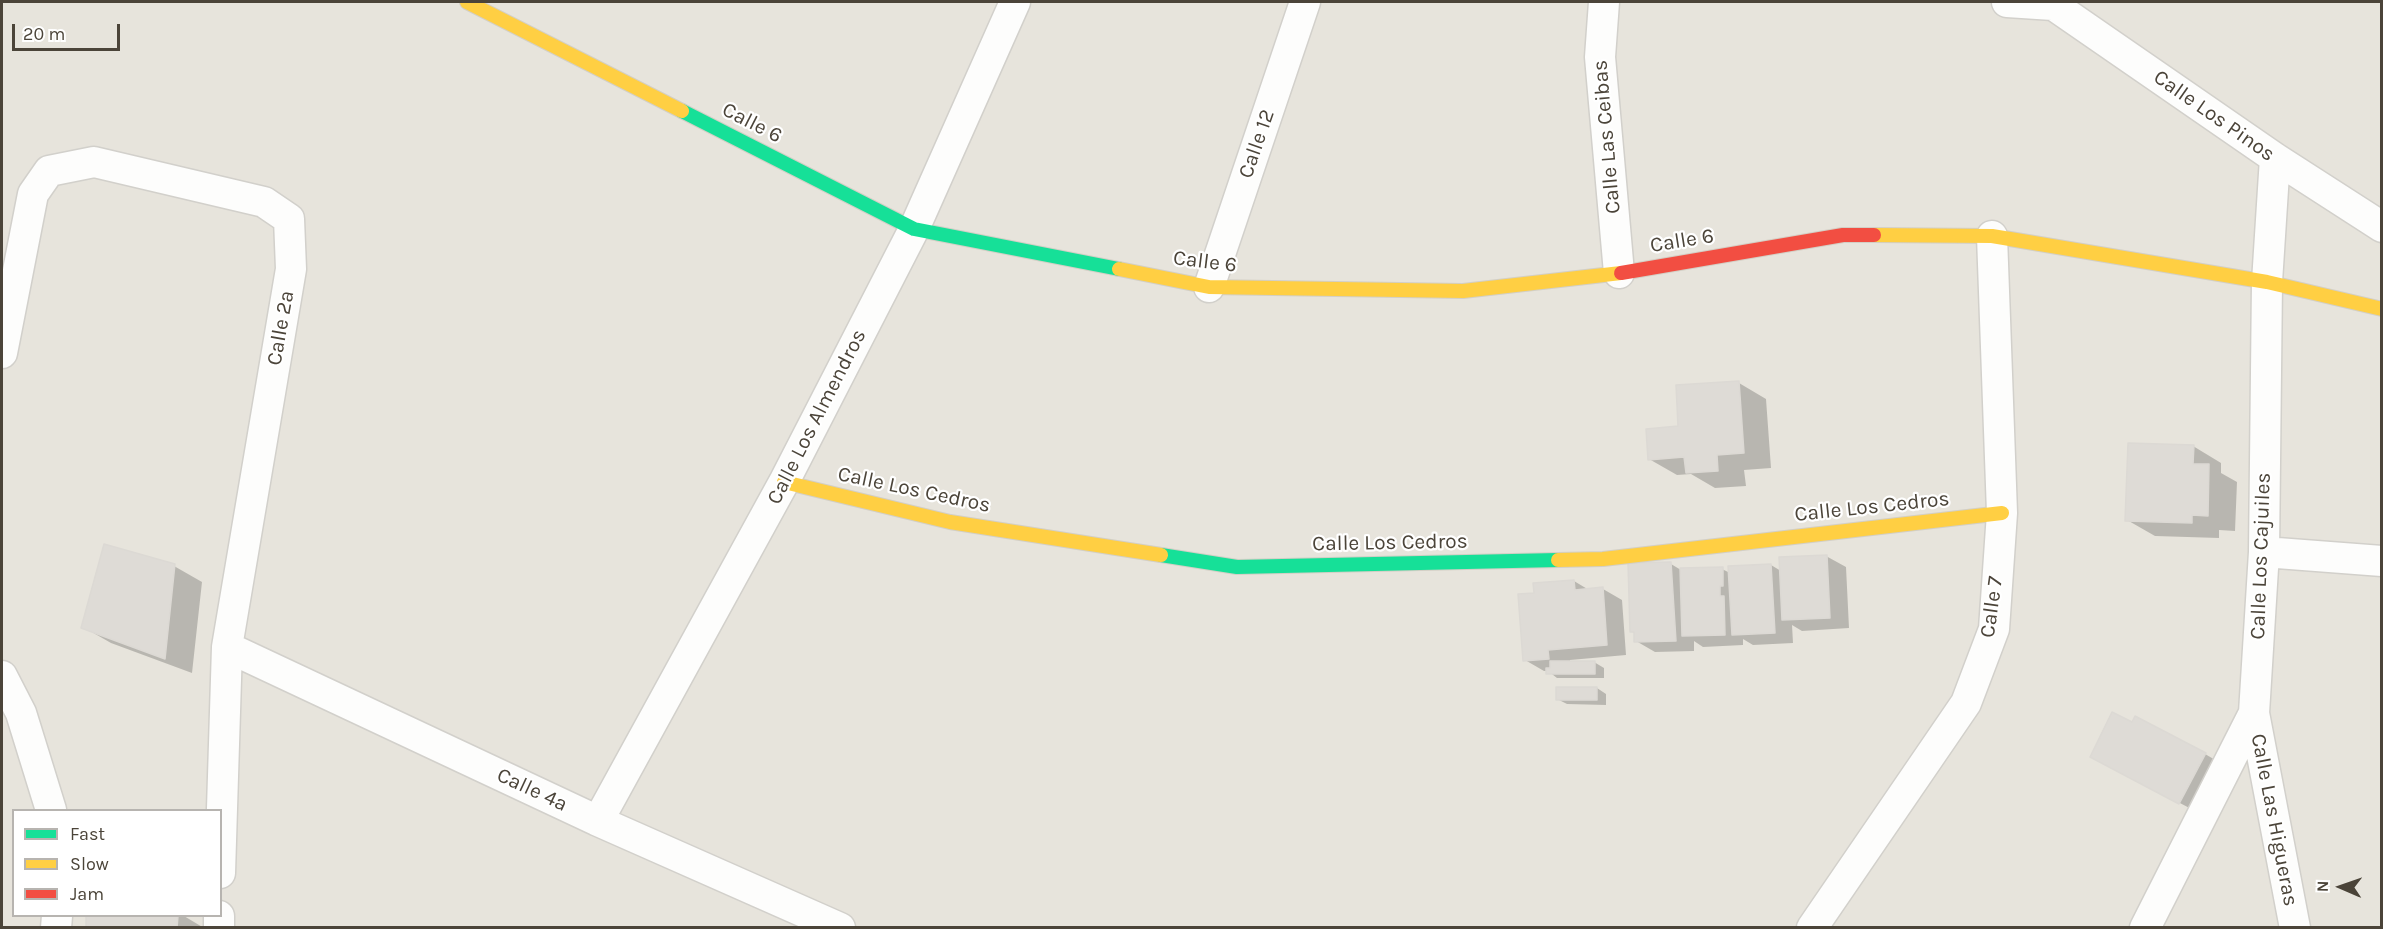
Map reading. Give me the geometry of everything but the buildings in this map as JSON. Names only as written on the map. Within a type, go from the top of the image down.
[{"type":"street","name":"Calle 6","points":[[467,2],[914,229],[1209,287],[1463,291],[1619,273],[1843,236],[1992,236],[2267,282],[2382,309]]},
{"type":"street","name":"Calle Los Almendros","points":[[597,821],[784,482],[914,229],[1015,2]]},
{"type":"street","name":"Calle 12","points":[[1209,287],[1305,2]]},
{"type":"street","name":"Calle Las Ceibas","points":[[1604,2],[1600,57],[1619,273]]},
{"type":"street","points":[[2007,2],[2051,3]]},
{"type":"street","name":"Calle Los Pinos","points":[[2051,3],[2275,158],[2382,227]]},
{"type":"street","name":"Calle Los Cajuiles","points":[[2145,927],[2254,713],[2264,552],[2267,282],[2275,158]]},
{"type":"street","name":"Calle 2ª","points":[[2,352],[33,194],[49,171],[94,162],[264,202],[289,219],[291,269],[227,647],[222,809]]},
{"type":"street","name":"Calle 7","points":[[1812,927],[1966,703],[1994,629],[2002,513],[1992,236]]},
{"type":"street","name":"Calle Los Cedros","points":[[784,482],[950,522],[1238,567],[1603,559],[2002,513]]},
{"type":"street","points":[[2264,552],[2382,561]]},
{"type":"street","name":"Calle 4ª","points":[[227,647],[597,821],[840,927]]},
{"type":"street","points":[[2,676],[21,713],[51,809]]},
{"type":"street","name":"Calle Las Higueras","points":[[2254,713],[2295,927]]},
{"type":"shaded area","points":[[2,2],[2381,2],[2381,927],[2,928]]},
{"type":"traffic: fast","points":[[682,111],[914,229],[1119,269]]},
{"type":"traffic: fast","points":[[1161,555],[1237,567],[1558,560]]},
{"type":"traffic: slow","points":[[467,2],[682,111]]},
{"type":"traffic: slow","points":[[1874,235],[1992,236],[2267,282],[2382,309]]},
{"type":"traffic: slow","points":[[1119,269],[1209,287],[1463,291],[1621,273]]},
{"type":"traffic: slow","points":[[784,482],[950,522],[1161,555]]},
{"type":"traffic: slow","points":[[1558,560],[1603,559],[2002,513]]},
{"type":"traffic: jam","points":[[1621,273],[1843,235],[1874,235]]}]
